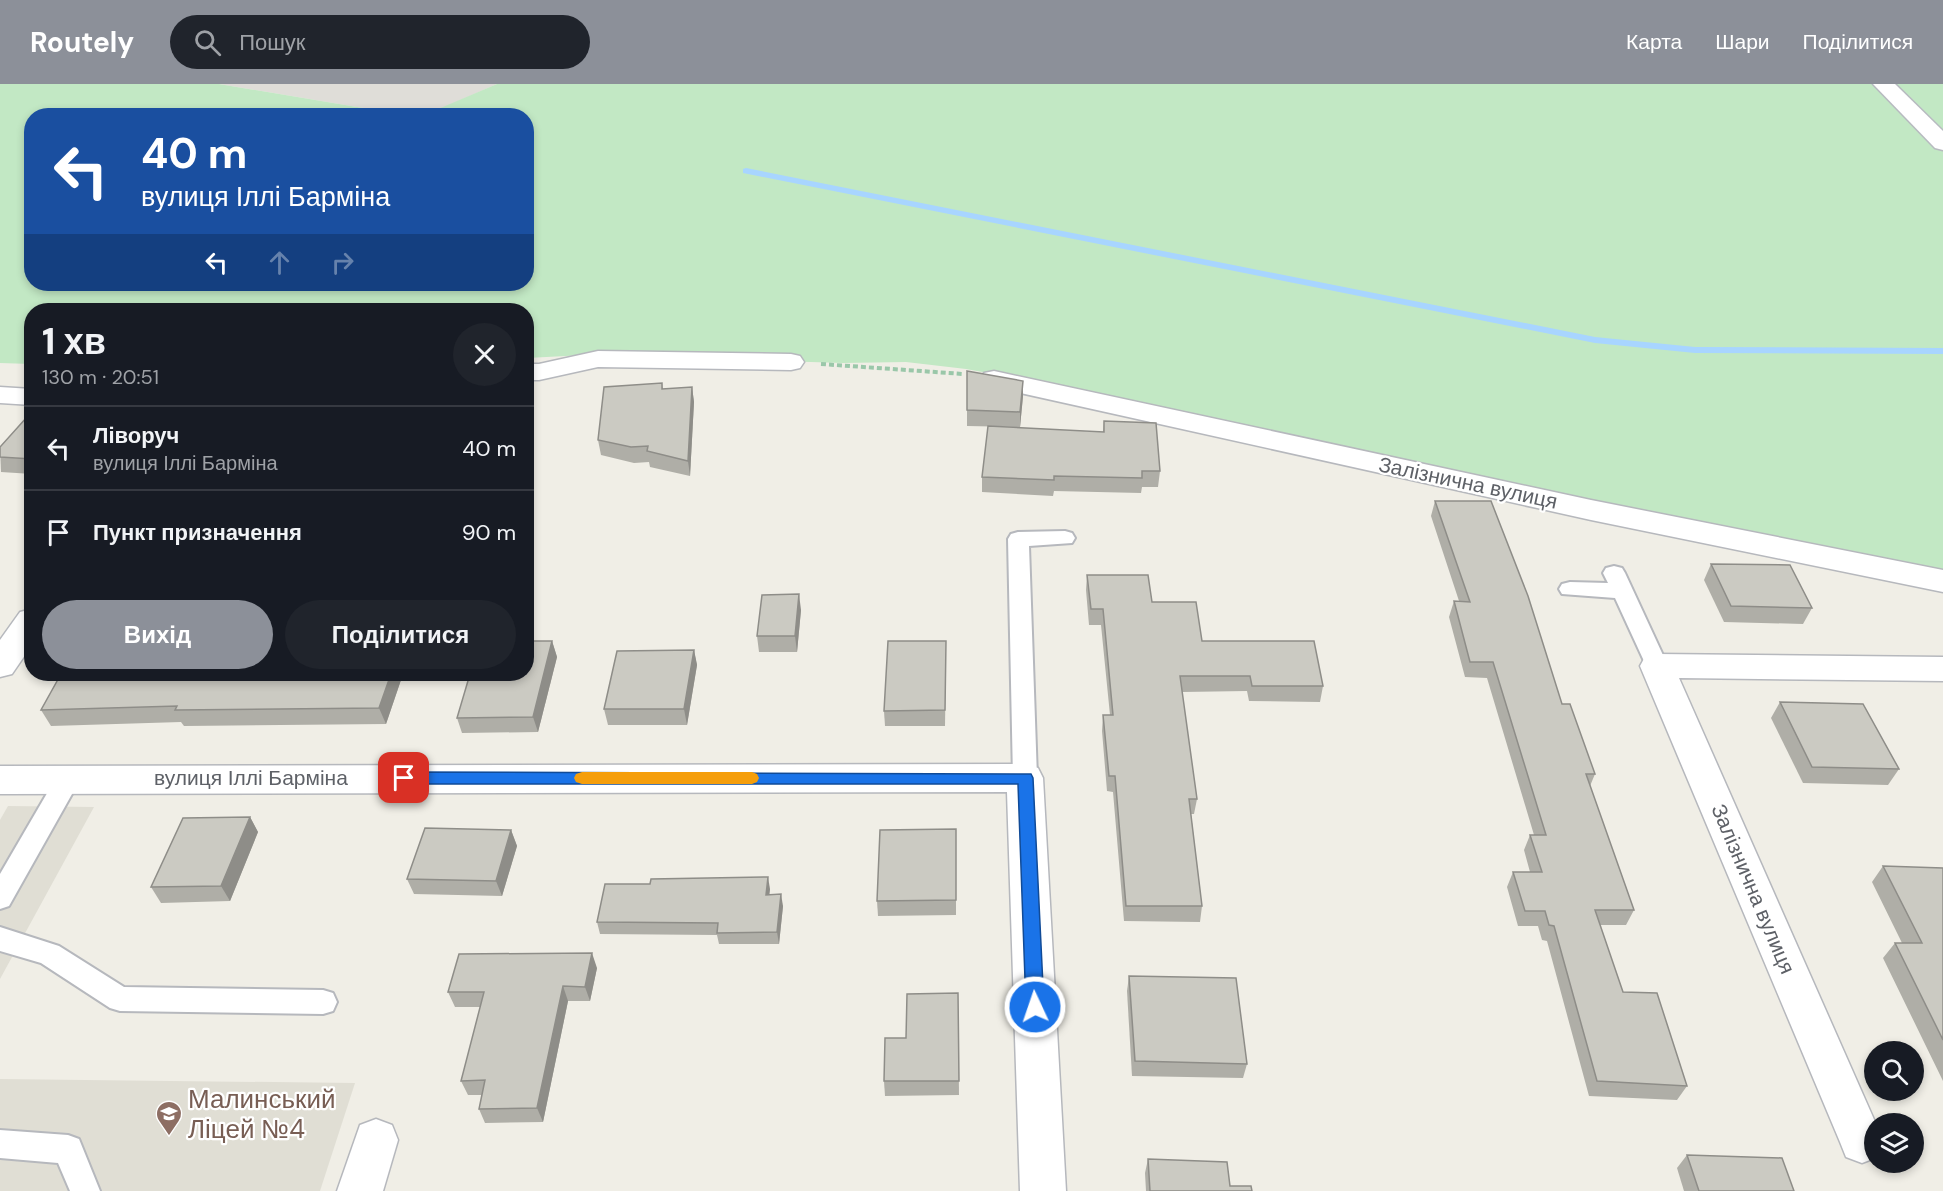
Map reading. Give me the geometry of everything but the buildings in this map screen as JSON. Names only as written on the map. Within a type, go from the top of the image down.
[{"type":"street","points":[[1883,84],[1943,144]]},
{"type":"street","points":[[534,372],[598,359],[791,362]]},
{"type":"street","name":"Залізнична вулиця","points":[[994,379],[1591,510],[1943,581]]},
{"type":"street","points":[[0,395],[24,396]]},
{"type":"street","points":[[0,665],[24,631]]},
{"type":"street","points":[[1657,666],[1943,669]]},
{"type":"street","name":"Залізнична вулиця","points":[[1657,666],[1862,1142]]},
{"type":"street","name":"вулиця Іллі Барміна","points":[[0,780],[69,778],[1025,778]]},
{"type":"street","points":[[1025,778],[1042,1191]]},
{"type":"street","points":[[360,1191],[376,1140]]},
{"type":"lane","points":[[1025,778],[1018,539],[1065,538]]},
{"type":"lane","points":[[1570,589],[1618,582],[1657,666]]},
{"type":"lane","points":[[0,898],[69,778]]},
{"type":"lane","points":[[0,939],[49,954],[120,999],[323,1002]]},
{"type":"lane","points":[[0,1144],[68,1149],[86,1191]]},
{"type":"path","points":[[791,362],[898,368],[994,379]]},
{"type":"shaded area","points":[[219,84],[497,84],[442,108],[363,108]]},
{"type":"shaded area","points":[[8,806],[94,807],[0,979],[0,820]]},
{"type":"shaded area","name":"Малинський Ліцей №4","points":[[0,1079],[355,1083],[320,1191],[0,1191]]},
{"type":"green space","points":[[0,84],[219,84],[363,108],[24,108],[24,291],[534,291],[534,108],[440,108],[497,84],[1943,84],[1943,571],[1692,522],[1076,389],[966,369],[906,362],[843,363],[585,355],[534,358],[534,303],[24,303],[24,364],[0,363]]},
{"type":"waterway","points":[[746,171],[1595,340],[1695,350],[1943,351]]},
{"type":"slow traffic","points":[[582,778],[752,778]]},
{"type":"place","name":"Малинський Ліцей №4","points":[[169,1137]]},
{"type":"route","points":[[404,778],[1025,778],[1035,1007]]}]
